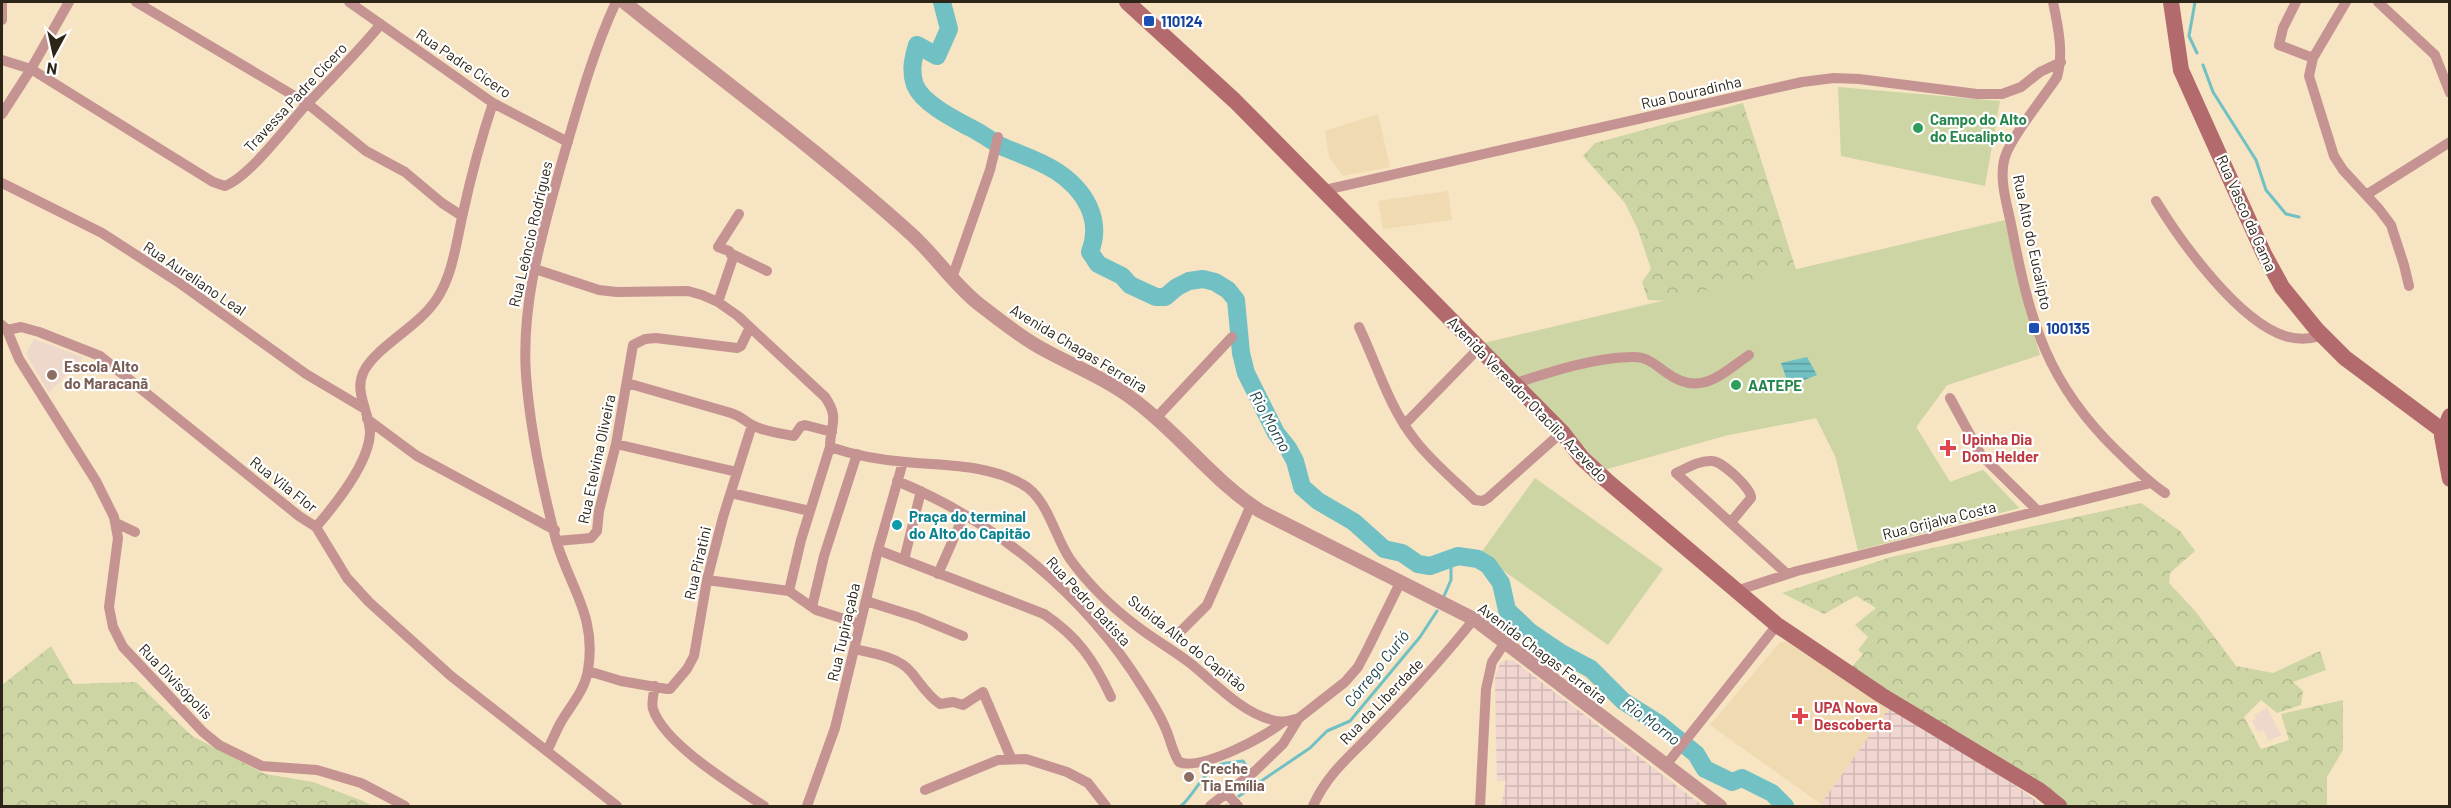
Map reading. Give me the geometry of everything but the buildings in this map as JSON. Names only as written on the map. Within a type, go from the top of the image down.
[{"type":"main road","name":"Avenida Vereador Otacílio Azevedo","points":[[1127,2],[1235,101],[1325,190],[1562,432],[1582,458],[1777,625],[1881,695],[2039,790],[2059,807]]},
{"type":"main road","name":"Rua Vasco da Gama","points":[[2171,2],[2179,63],[2192,96],[2282,288],[2322,336],[2345,358],[2443,431]]},
{"type":"main road","points":[[2450,416],[2443,431],[2442,441],[2450,478]]},
{"type":"street","points":[[2,2],[2,20]]},
{"type":"street","points":[[2,114],[69,2]]},
{"type":"street","points":[[136,2],[308,104],[366,151],[405,172],[442,203],[462,216]]},
{"type":"street","name":"Rua Padre Cícero","points":[[350,2],[493,103],[568,142]]},
{"type":"street","name":"Rua Leôncio Rodrigues","points":[[547,751],[561,722],[586,682],[590,633],[586,616],[556,536],[536,455],[526,374],[525,334],[535,269],[568,142],[599,40],[616,2]]},
{"type":"street","name":"Avenida Chagas Ferreira","points":[[624,2],[911,233],[978,303],[1037,345],[1105,380],[1158,416],[1224,485],[1251,506],[1473,619],[1504,644],[1668,762],[1720,807]]},
{"type":"street","name":"Rua Alto do Eucalipto","points":[[2053,2],[2058,23],[2061,62],[2057,77],[2005,156],[2002,174],[2021,277],[2043,347],[2059,378],[2092,426],[2151,483],[2165,493]]},
{"type":"street","points":[[2296,2],[2283,28],[2279,45],[2313,58]]},
{"type":"street","points":[[2346,2],[2313,58],[2309,76],[2331,146],[2343,170],[2391,225],[2409,285]]},
{"type":"street","points":[[2378,2],[2435,55],[2450,93]]},
{"type":"street","name":"Travessa Padre Cícero","points":[[31,69],[213,182],[225,186],[237,180],[352,59],[381,24]]},
{"type":"street","points":[[2,60],[31,69]]},
{"type":"street","name":"Rua Douradinha","points":[[1325,190],[1802,82],[1834,78],[1859,79],[1977,94],[2002,94],[2021,87],[2040,72],[2061,62]]},
{"type":"street","points":[[316,527],[336,503],[367,450],[370,432],[360,393],[364,371],[426,312],[436,300],[445,282],[493,103]]},
{"type":"street","points":[[952,278],[990,170],[998,137]]},
{"type":"street","points":[[2366,195],[2450,142]]},
{"type":"street","name":"Rua Aureliano Leal","points":[[2,183],[102,232],[178,282],[366,414],[417,456],[556,536]]},
{"type":"street","points":[[2156,201],[2196,259],[2256,319],[2284,336],[2307,339],[2322,336]]},
{"type":"street","points":[[739,214],[718,247],[768,272]]},
{"type":"street","points":[[718,302],[732,263],[732,254]]},
{"type":"street","points":[[535,269],[599,290],[688,291],[718,302],[750,327],[825,397],[834,414],[835,423],[789,591]]},
{"type":"street","name":"Rua Divisópolis","points":[[4,327],[19,359],[96,481],[116,523],[117,550],[109,607],[113,627],[123,647],[203,732],[219,745],[262,766],[317,770],[361,783],[405,807]]},
{"type":"street","name":"Rua Vila Flor","points":[[4,327],[21,327],[39,332],[100,356],[299,516],[316,527],[347,578],[369,602],[451,676],[617,807]]},
{"type":"street","name":"Rua Etelvina Oliveira","points":[[556,536],[577,541],[595,536],[616,444],[632,349],[637,342],[656,338],[737,348],[741,346],[750,327]]},
{"type":"street","points":[[1359,327],[1388,395],[1404,425],[1416,441],[1475,500],[1483,501],[1562,432]]},
{"type":"street","points":[[1158,416],[1232,337]]},
{"type":"street","points":[[1404,425],[1479,348]]},
{"type":"street","points":[[1514,384],[1546,373],[1632,357],[1653,361],[1678,380],[1694,385],[1705,384],[1749,355]]},
{"type":"street","points":[[627,382],[731,412],[746,419],[752,425],[794,436],[801,426],[805,425],[832,432]]},
{"type":"street","points":[[1950,398],[1981,455],[2037,510]]},
{"type":"street","name":"Rua Piratini","points":[[655,686],[670,689],[687,669],[694,656],[707,580],[730,493],[752,425]]},
{"type":"street","points":[[616,444],[737,472]]},
{"type":"street","name":"Subida Alto do Capitão","points":[[830,447],[903,462],[959,466],[990,472],[1023,484],[1036,496],[1058,540],[1071,560],[1093,585],[1135,625],[1188,662],[1247,708],[1270,720],[1283,722]]},
{"type":"street","points":[[812,607],[824,556],[857,454]]},
{"type":"street","points":[[1731,522],[1752,498],[1748,488],[1717,462],[1710,460],[1676,473],[1787,574]]},
{"type":"street","name":"Rua Tupiraçaba","points":[[807,807],[835,728],[878,550],[903,462]]},
{"type":"street","name":"Rua Pedro Batista","points":[[897,481],[921,491],[995,533],[1025,555],[1061,588],[1112,644],[1160,716],[1179,762],[1191,764],[1249,744],[1267,735],[1283,722]]},
{"type":"street","name":"Rua Grijalva Costa","points":[[1736,591],[1787,574],[2151,483]]},
{"type":"street","points":[[904,560],[921,491]]},
{"type":"street","points":[[730,493],[810,511]]},
{"type":"street","points":[[1181,631],[1207,605],[1251,506]]},
{"type":"street","points":[[938,574],[964,515]]},
{"type":"street","points":[[116,523],[135,532]]},
{"type":"street","points":[[878,550],[1044,614],[1064,627],[1096,664],[1111,697]]},
{"type":"street","points":[[707,580],[789,591],[828,616],[860,624]]},
{"type":"street","points":[[1210,807],[1256,771],[1283,744],[1299,718],[1345,682],[1358,667],[1401,581]]},
{"type":"street","points":[[866,601],[963,636]]},
{"type":"street","name":"Rua da Liberdade","points":[[1314,807],[1322,787],[1341,763],[1377,729],[1438,664],[1473,619]]},
{"type":"street","points":[[1668,762],[1777,625]]},
{"type":"street","points":[[1480,807],[1486,689],[1492,662],[1504,644]]},
{"type":"street","points":[[854,649],[876,653],[910,670],[928,695],[940,704],[952,702],[963,705],[983,693],[1011,758]]},
{"type":"street","points":[[588,671],[621,681],[655,686],[652,708],[668,734],[703,764],[764,807]]},
{"type":"street","points":[[1283,722],[1299,718]]},
{"type":"street","points":[[925,790],[998,760],[1011,758],[1038,762],[1067,772],[1088,783],[1106,807]]},
{"type":"street","points":[[1227,794],[1238,807]]},
{"type":"shaded area","points":[[1378,114],[1390,167],[1343,176],[1329,157],[1325,131]]},
{"type":"shaded area","points":[[1448,191],[1452,220],[1383,229],[1378,201]]},
{"type":"shaded area","name":"Escola Alto do Maracanã","points":[[34,339],[83,357],[49,393],[26,354]]},
{"type":"shaded area","name":"UPA Nova Descoberta","points":[[1780,642],[1787,642],[1889,708],[1821,804],[1710,725]]},
{"type":"shaded area","points":[[1507,660],[1514,661],[1703,806],[1501,806],[1506,781],[1497,781],[1495,678],[1500,663]]},
{"type":"shaded area","points":[[1889,708],[2004,777],[2043,806],[1823,806],[1821,804]]},
{"type":"shaded area","points":[[2267,708],[2281,735],[2269,741],[2263,730],[2258,732],[2252,721],[2256,719],[2254,715]]},
{"type":"green space","name":"Campo do Alto do Eucalipto","points":[[1838,87],[2000,101],[1985,186],[1841,156]]},
{"type":"green space","points":[[1743,103],[1799,279],[2033,357],[1947,385],[1916,427],[1950,482],[1983,470],[2019,508],[1858,550],[1836,458],[1817,418],[1728,435],[1674,301],[1648,300],[1642,282],[1651,269],[1638,230],[1625,203],[1583,156],[1595,143]]},
{"type":"green space","name":"AATEPE","points":[[2005,220],[2020,288],[2040,355],[1947,385],[1916,427],[1950,482],[1983,470],[2019,508],[1858,550],[1836,458],[1816,418],[1728,435],[1604,470],[1484,343]]},
{"type":"green space","points":[[1535,478],[1663,569],[1608,645],[1480,554]]},
{"type":"green space","points":[[2141,503],[2180,531],[2195,551],[2170,573],[2169,583],[2196,612],[2236,666],[2273,673],[2320,651],[2326,670],[2293,682],[2303,691],[2301,705],[2277,713],[2261,700],[2244,717],[2261,749],[2289,740],[2281,714],[2343,700],[2343,750],[2327,777],[2327,806],[2066,806],[1851,668],[1863,654],[1858,650],[1868,637],[1855,625],[1876,608],[1856,596],[1824,614],[1782,593],[1891,557]]},
{"type":"green space","points":[[51,646],[73,684],[136,682],[192,736],[265,774],[313,782],[373,806],[2,806],[2,685]]},
{"type":"water","points":[[1807,357],[1817,375],[1789,386],[1781,363]]},
{"type":"waterway","name":"Rio Morno","points":[[942,2],[949,29],[937,56],[917,45],[913,60],[913,80],[919,92],[947,115],[1001,146],[1036,160],[1066,178],[1082,196],[1092,217],[1094,228],[1090,252],[1098,264],[1122,276],[1130,285],[1156,297],[1165,297],[1189,281],[1203,279],[1215,282],[1228,290],[1236,300],[1241,353],[1246,373],[1276,433],[1295,461],[1302,487],[1318,501],[1354,522],[1384,549],[1402,553],[1418,564],[1430,566],[1458,556],[1478,559],[1488,565],[1501,583],[1507,610],[1530,632],[1561,653],[1591,669],[1623,701],[1658,723],[1696,754],[1705,769],[1732,782],[1742,778],[1772,793],[1785,806]]},
{"type":"waterway","points":[[2195,2],[2189,36],[2197,53]]},
{"type":"waterway","points":[[2203,65],[2213,92],[2256,160],[2266,190],[2286,214],[2299,217]]},
{"type":"waterway","name":"Córrego Curió","points":[[1444,596],[1451,580],[1451,559]]},
{"type":"waterway","name":"Córrego Curió","points":[[1239,796],[1310,748],[1327,731],[1350,721],[1420,637],[1437,611]]},
{"type":"waterway","points":[[1181,806],[1213,768],[1225,763],[1243,761],[1247,767]]},
{"type":"place","name":"110124","points":[[1149,21]]},
{"type":"place","name":"Campo do Alto do Eucalipto","points":[[1918,128]]},
{"type":"place","name":"100135","points":[[2034,328]]},
{"type":"place","name":"Escola Alto do Maracanã","points":[[52,375]]},
{"type":"place","name":"AATEPE","points":[[1736,385]]},
{"type":"place","name":"Upinha Dia Dom Helder","points":[[1948,448]]},
{"type":"place","name":"Praça do terminal do Alto do Capitão","points":[[897,525]]},
{"type":"place","name":"UPA Nova Descoberta","points":[[1800,716]]},
{"type":"place","name":"Creche Tia Emília","points":[[1189,777]]}]
